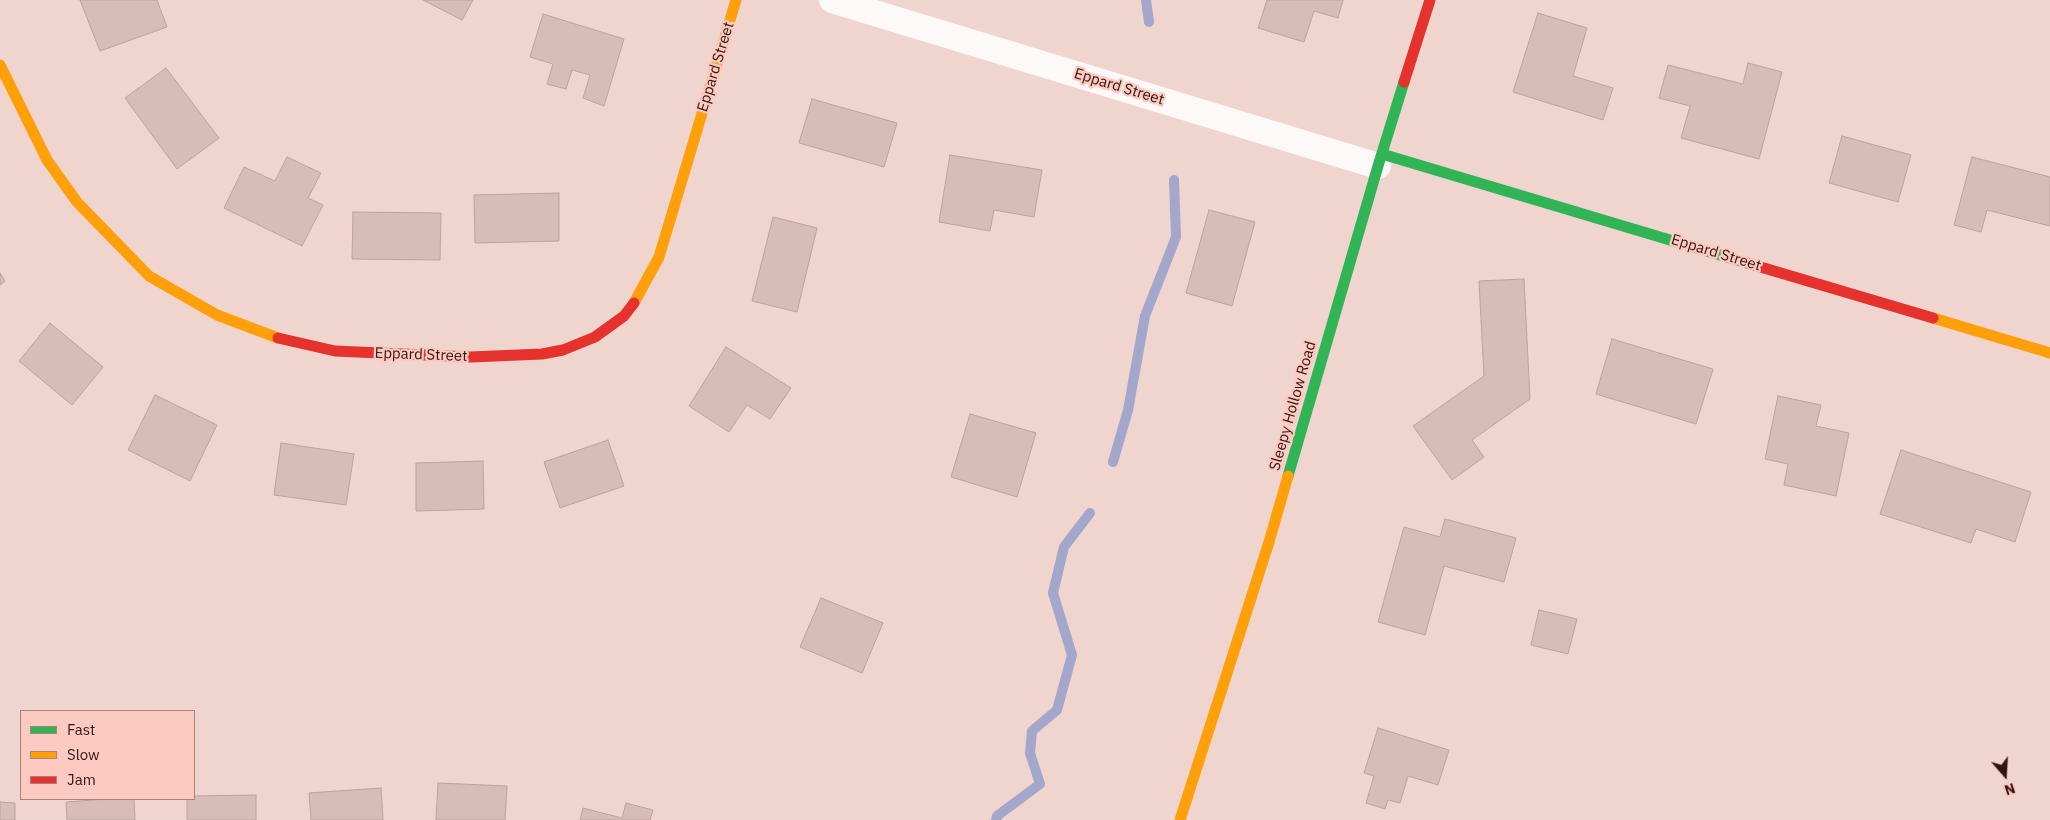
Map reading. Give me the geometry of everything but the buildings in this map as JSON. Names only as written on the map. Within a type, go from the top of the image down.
[{"type":"street","name":"Eppard Street","points":[[3,80],[47,160],[77,202],[149,276],[217,315],[274,337],[335,351],[471,357],[542,354],[564,350],[595,337],[624,316],[639,298],[658,256],[736,0]]},
{"type":"street","name":"Eppard Street","points":[[832,0],[2050,353]]},
{"type":"street","name":"Sleepy Hollow Road","points":[[1180,820],[1269,542],[1380,160],[1430,0]]},
{"type":"waterway","points":[[1146,0],[1149,22]]},
{"type":"waterway","points":[[1113,462],[1128,410],[1145,316],[1176,237],[1174,180]]},
{"type":"waterway","points":[[996,820],[997,816],[1040,784],[1030,753],[1032,731],[1057,710],[1072,655],[1053,593],[1064,547],[1090,513]]},
{"type":"traffic: fast","points":[[1288,476],[1404,82]]},
{"type":"traffic: fast","points":[[1382,154],[1747,263]]},
{"type":"traffic: slow","points":[[634,303],[659,257],[736,0]]},
{"type":"traffic: slow","points":[[0,65],[47,160],[77,202],[149,276],[217,315],[278,338]]},
{"type":"traffic: slow","points":[[1933,318],[2050,353]]},
{"type":"traffic: slow","points":[[1180,820],[1269,542],[1288,476]]},
{"type":"traffic: jam","points":[[1404,82],[1430,0]]},
{"type":"traffic: jam","points":[[1747,263],[1933,318]]},
{"type":"traffic: jam","points":[[278,338],[335,351],[471,357],[542,354],[563,350],[595,337],[624,316],[634,303]]}]
